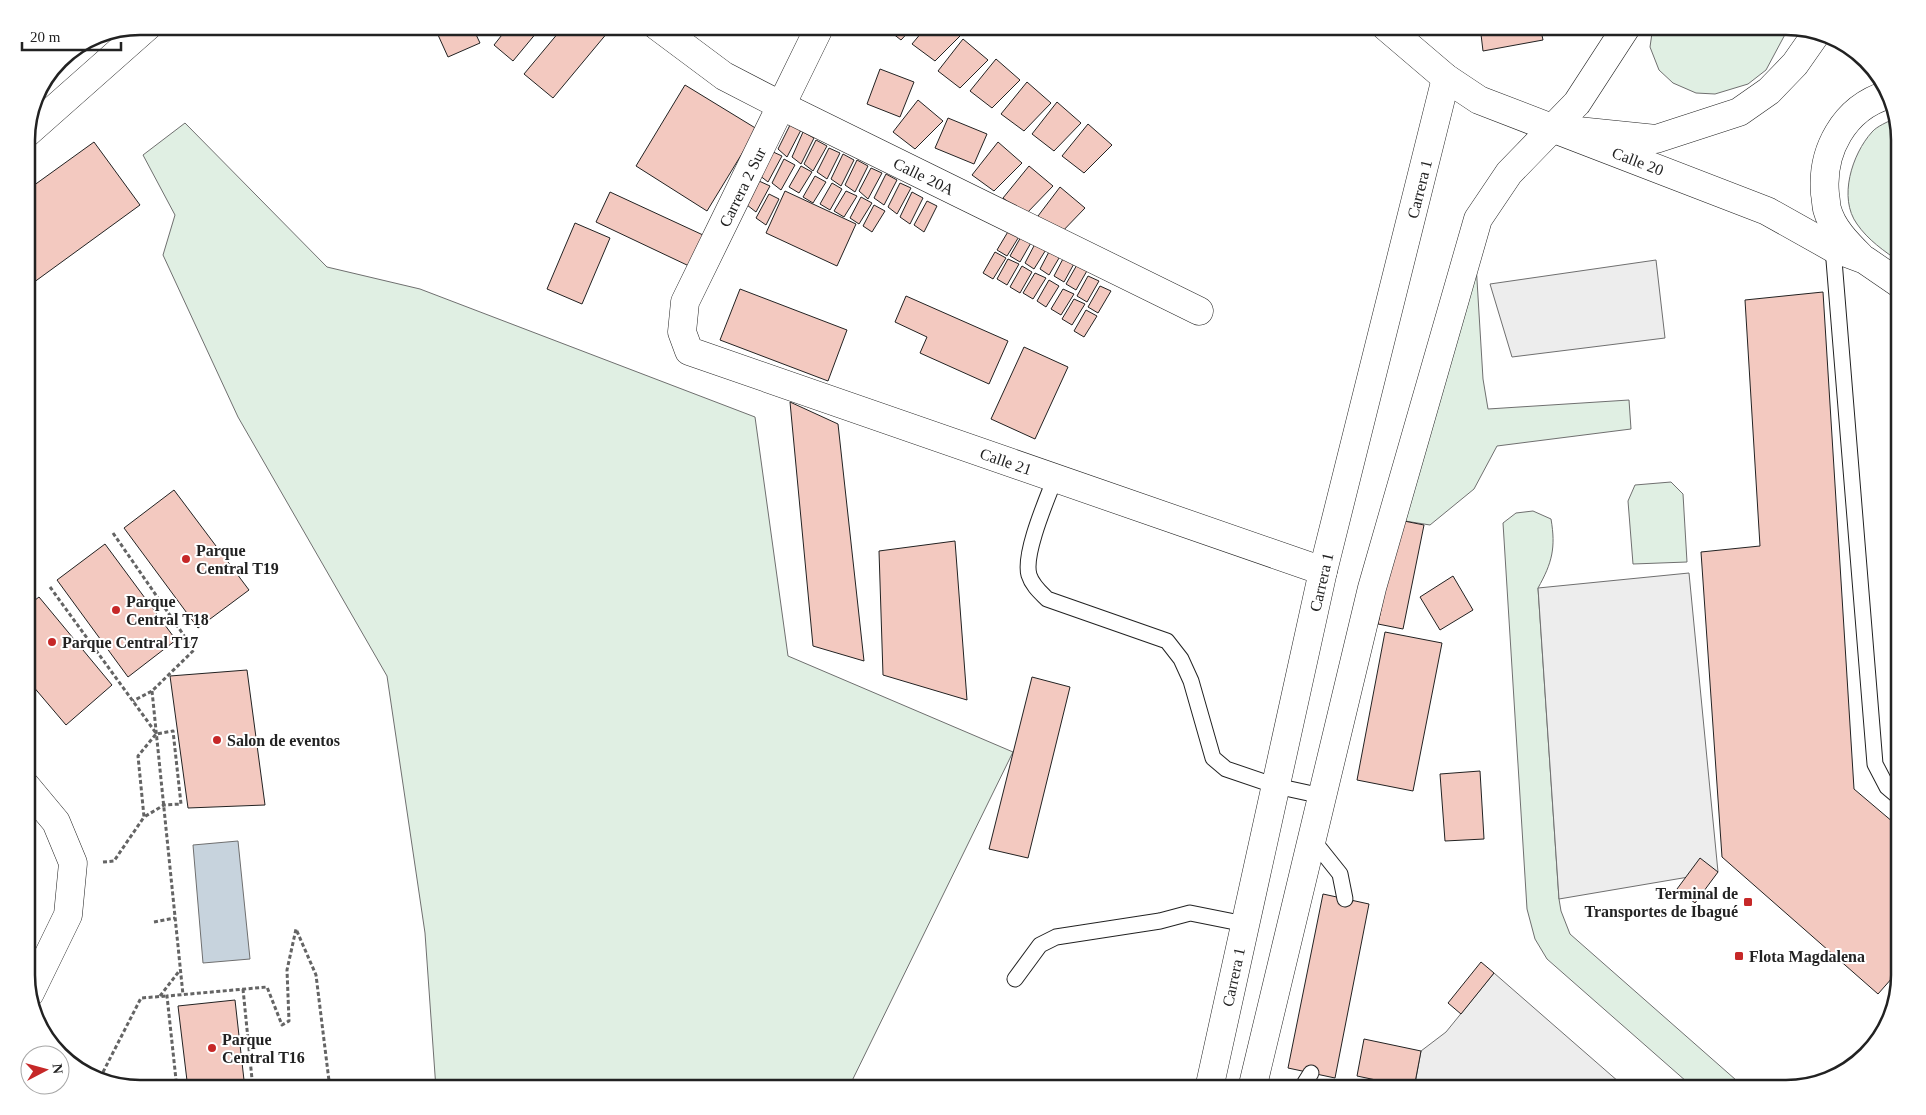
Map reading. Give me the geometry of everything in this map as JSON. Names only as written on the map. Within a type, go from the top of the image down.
[{"type":"street","points":[[36,125],[138,35]]},
{"type":"street","name":"Calle 20A","points":[[669,35],[724,76],[1199,311]]},
{"type":"street","name":"Carrera 2 Sur","points":[[689,351],[682,332],[685,302],[816,35]]},
{"type":"street","name":"Calle 20","points":[[1396,35],[1446,78],[1479,100],[1767,212],[1833,248],[1865,260],[1891,278]]},
{"type":"street","points":[[1254,1080],[1372,588],[1478,219],[1510,173],[1577,103],[1621,35]]},
{"type":"street","points":[[1554,128],[1656,139],[1739,112],[1769,91],[1795,64],[1813,39]]},
{"type":"street","name":"Carrera 1","points":[[1211,1080],[1323,571],[1446,78]]},
{"type":"street","points":[[1865,260],[1842,238],[1827,210],[1824,178],[1831,146],[1848,119],[1874,100],[1882,98]]},
{"type":"street","name":"Calle 21","points":[[689,351],[1323,571]]},
{"type":"street","points":[[35,797],[56,822],[73,863],[68,915],[35,983]]},
{"type":"lane","points":[[1833,248],[1875,764],[1886,787],[1891,791]]},
{"type":"lane","points":[[1054,478],[1030,551],[1028,573],[1035,588],[1047,599],[1167,641],[1181,659],[1190,681],[1213,758],[1226,769],[1276,786],[1322,796]]},
{"type":"lane","points":[[1312,839],[1340,874],[1345,899]]},
{"type":"lane","points":[[1014,978],[1040,945],[1056,937],[1160,921],[1190,913],[1245,924]]},
{"type":"lane","points":[[1307,1080],[1311,1073]]},
{"type":"path","points":[[113,533],[194,650],[152,690],[133,701]]},
{"type":"path","points":[[50,587],[156,734]]},
{"type":"path","points":[[152,690],[183,995]]},
{"type":"path","points":[[73,863],[114,861],[144,817],[164,805],[181,804],[173,731],[156,734],[138,756],[144,817]]},
{"type":"path","points":[[154,922],[175,918]]},
{"type":"path","points":[[103,1073],[141,998],[268,987],[282,1025],[289,1021],[287,970],[296,929],[316,975],[329,1080]]},
{"type":"path","points":[[160,996],[181,970]]},
{"type":"path","points":[[243,989],[253,1080]]},
{"type":"path","points":[[167,996],[175,1080]]},
{"type":"green space","points":[[1652,35],[1785,35],[1766,70],[1748,84],[1715,94],[1696,93],[1673,83],[1659,70],[1650,47]]},
{"type":"green space","points":[[1889,121],[1891,133],[1891,255],[1861,230],[1851,213],[1849,202],[1848,189],[1853,164],[1865,141],[1880,126]]},
{"type":"green space","points":[[185,123],[327,267],[420,289],[755,417],[788,656],[1013,752],[852,1080],[435,1080],[425,933],[387,676],[238,417],[163,255],[175,215],[143,155]]},
{"type":"green space","points":[[1475,247],[1483,379],[1488,409],[1629,400],[1631,429],[1497,446],[1474,489],[1430,525],[1399,520]]},
{"type":"green space","points":[[1671,482],[1683,494],[1687,562],[1633,564],[1628,501],[1635,485]]},
{"type":"green space","points":[[1533,511],[1551,519],[1552,555],[1547,571],[1538,588],[1561,911],[1570,934],[1736,1080],[1685,1080],[1547,959],[1535,939],[1527,909],[1503,523],[1516,513]]},
{"type":"shaded area","points":[[1656,260],[1665,338],[1512,357],[1490,284]]},
{"type":"shaded area","points":[[1689,573],[1718,872],[1559,899],[1538,588]]},
{"type":"shaded area","points":[[238,841],[250,959],[203,963],[193,845]]},
{"type":"shaded area","points":[[1494,973],[1617,1080],[1416,1080],[1421,1051],[1446,1032]]},
{"type":"building","points":[[438,35],[476,35],[480,43],[448,57]]},
{"type":"building","points":[[502,35],[535,35],[513,61],[494,45]]},
{"type":"building","points":[[556,35],[606,35],[553,98],[524,74]]},
{"type":"building","points":[[895,35],[906,35],[901,40]]},
{"type":"building","points":[[920,35],[961,35],[935,61],[912,44]]},
{"type":"building","points":[[1481,35],[1542,35],[1543,40],[1483,51]]},
{"type":"building","points":[[963,39],[988,60],[960,88],[938,71]]},
{"type":"building","points":[[996,59],[1020,80],[992,108],[970,91]]},
{"type":"building","points":[[880,69],[914,82],[900,117],[867,104]]},
{"type":"building","points":[[1027,82],[1051,103],[1024,131],[1001,114]]},
{"type":"building","points":[[685,85],[757,129],[707,211],[636,166]]},
{"type":"building","points":[[918,100],[943,121],[915,149],[893,132]]},
{"type":"building","points":[[1057,102],[1081,123],[1054,151],[1032,134]]},
{"type":"building","points":[[948,118],[987,134],[974,164],[935,148]]},
{"type":"building","points":[[1088,124],[1112,145],[1084,173],[1062,156]]},
{"type":"building","points":[[790,125],[801,130],[787,157],[778,149]]},
{"type":"building","points":[[803,132],[814,138],[801,164],[792,157]]},
{"type":"building","points":[[816,140],[827,146],[813,171],[804,164]]},
{"type":"building","points":[[94,142],[140,205],[35,281],[35,185]]},
{"type":"building","points":[[998,142],[1022,163],[994,191],[972,175]]},
{"type":"building","points":[[829,148],[840,153],[827,179],[817,172]]},
{"type":"building","points":[[771,151],[782,156],[768,182],[759,175]]},
{"type":"building","points":[[843,154],[854,160],[841,186],[831,179]]},
{"type":"building","points":[[784,159],[795,165],[781,190],[772,183]]},
{"type":"building","points":[[857,160],[868,166],[855,192],[845,185]]},
{"type":"building","points":[[801,166],[812,172],[799,193],[789,187]]},
{"type":"building","points":[[1029,166],[1053,186],[1025,215],[1003,198]]},
{"type":"building","points":[[871,168],[882,173],[868,199],[859,191]]},
{"type":"building","points":[[886,174],[897,180],[884,205],[874,198]]},
{"type":"building","points":[[815,176],[826,182],[813,203],[803,197]]},
{"type":"building","points":[[759,181],[770,186],[756,212],[747,205]]},
{"type":"building","points":[[832,183],[842,189],[830,210],[820,204]]},
{"type":"building","points":[[900,183],[911,188],[897,214],[888,207]]},
{"type":"building","points":[[1060,187],[1085,208],[1057,237],[1035,220]]},
{"type":"building","points":[[785,191],[856,224],[837,266],[766,233]]},
{"type":"building","points":[[846,191],[857,196],[844,217],[834,211]]},
{"type":"building","points":[[610,192],[703,235],[689,266],[596,222]]},
{"type":"building","points":[[912,192],[923,198],[910,224],[900,217]]},
{"type":"building","points":[[769,194],[779,199],[766,225],[756,218]]},
{"type":"building","points":[[861,197],[872,203],[859,224],[850,218]]},
{"type":"building","points":[[927,201],[937,206],[924,232],[914,225]]},
{"type":"building","points":[[874,205],[885,211],[872,232],[863,226]]},
{"type":"building","points":[[575,223],[610,238],[582,304],[547,289]]},
{"type":"building","points":[[1009,230],[1020,235],[1007,256],[997,250]]},
{"type":"building","points":[[1022,235],[1032,241],[1020,262],[1010,256]]},
{"type":"building","points":[[1036,242],[1047,248],[1034,269],[1025,263]]},
{"type":"building","points":[[1051,248],[1062,253],[1049,275],[1040,269]]},
{"type":"building","points":[[995,252],[1006,258],[993,279],[983,273]]},
{"type":"building","points":[[1065,255],[1076,260],[1064,282],[1054,276]]},
{"type":"building","points":[[1008,259],[1019,264],[1007,285],[997,279]]},
{"type":"building","points":[[1078,263],[1088,269],[1076,290],[1066,284]]},
{"type":"building","points":[[1022,266],[1032,272],[1020,293],[1010,287]]},
{"type":"building","points":[[1035,273],[1046,278],[1033,299],[1023,293]]},
{"type":"building","points":[[1088,276],[1099,281],[1087,302],[1077,296]]},
{"type":"building","points":[[1049,280],[1059,286],[1046,307],[1037,301]]},
{"type":"building","points":[[1100,286],[1111,291],[1098,313],[1088,307]]},
{"type":"building","points":[[740,289],[847,330],[828,381],[720,340]]},
{"type":"building","points":[[1063,289],[1074,294],[1061,315],[1051,309]]},
{"type":"building","points":[[1823,292],[1854,789],[1891,820],[1891,976],[1891,980],[1878,994],[1722,857],[1701,552],[1760,546],[1745,300]]},
{"type":"building","points":[[906,296],[1008,341],[989,384],[920,353],[927,337],[895,322]]},
{"type":"building","points":[[1074,299],[1085,304],[1072,325],[1062,319]]},
{"type":"building","points":[[1086,310],[1097,316],[1084,337],[1074,331]]},
{"type":"building","points":[[1024,347],[1068,367],[1035,439],[991,419]]},
{"type":"building","points":[[790,402],[838,424],[864,661],[813,646]]},
{"type":"building","name":"Parque Central T19","points":[[174,490],[249,590],[198,628],[124,528]]},
{"type":"building","points":[[1399,520],[1424,525],[1403,629],[1378,624]]},
{"type":"building","points":[[955,541],[967,700],[883,675],[879,551]]},
{"type":"building","name":"Parque Central T18","points":[[105,544],[176,640],[128,677],[57,580]]},
{"type":"building","points":[[1453,576],[1473,610],[1440,630],[1420,597]]},
{"type":"building","name":"Parque Central T17","points":[[39,597],[112,685],[66,725],[35,689],[35,600]]},
{"type":"building","points":[[1385,632],[1442,643],[1413,791],[1357,780]]},
{"type":"building","name":"Salon de eventos","points":[[247,670],[265,805],[188,808],[170,676]]},
{"type":"building","points":[[1032,677],[1070,687],[1028,858],[989,849]]},
{"type":"building","points":[[1480,771],[1484,839],[1445,841],[1440,774]]},
{"type":"building","points":[[1700,858],[1718,872],[1695,903],[1677,889]]},
{"type":"building","points":[[1323,894],[1369,904],[1335,1078],[1288,1068]]},
{"type":"building","points":[[1481,962],[1494,973],[1461,1014],[1448,1003]]},
{"type":"building","name":"Parque Central T16","points":[[235,1000],[244,1080],[187,1080],[178,1006]]},
{"type":"building","points":[[1364,1039],[1421,1051],[1416,1080],[1376,1080],[1357,1076]]},
{"type":"place","name":"Parque Central T19","points":[[186,559]]},
{"type":"place","name":"Parque Central T18","points":[[116,610]]},
{"type":"place","name":"Parque Central T17","points":[[52,642]]},
{"type":"place","name":"Salon de eventos","points":[[217,740]]},
{"type":"place","name":"Terminal de Transportes de Ibagué","points":[[1748,902]]},
{"type":"place","name":"Flota Magdalena","points":[[1739,956]]},
{"type":"place","name":"Parque Central T16","points":[[212,1048]]}]
